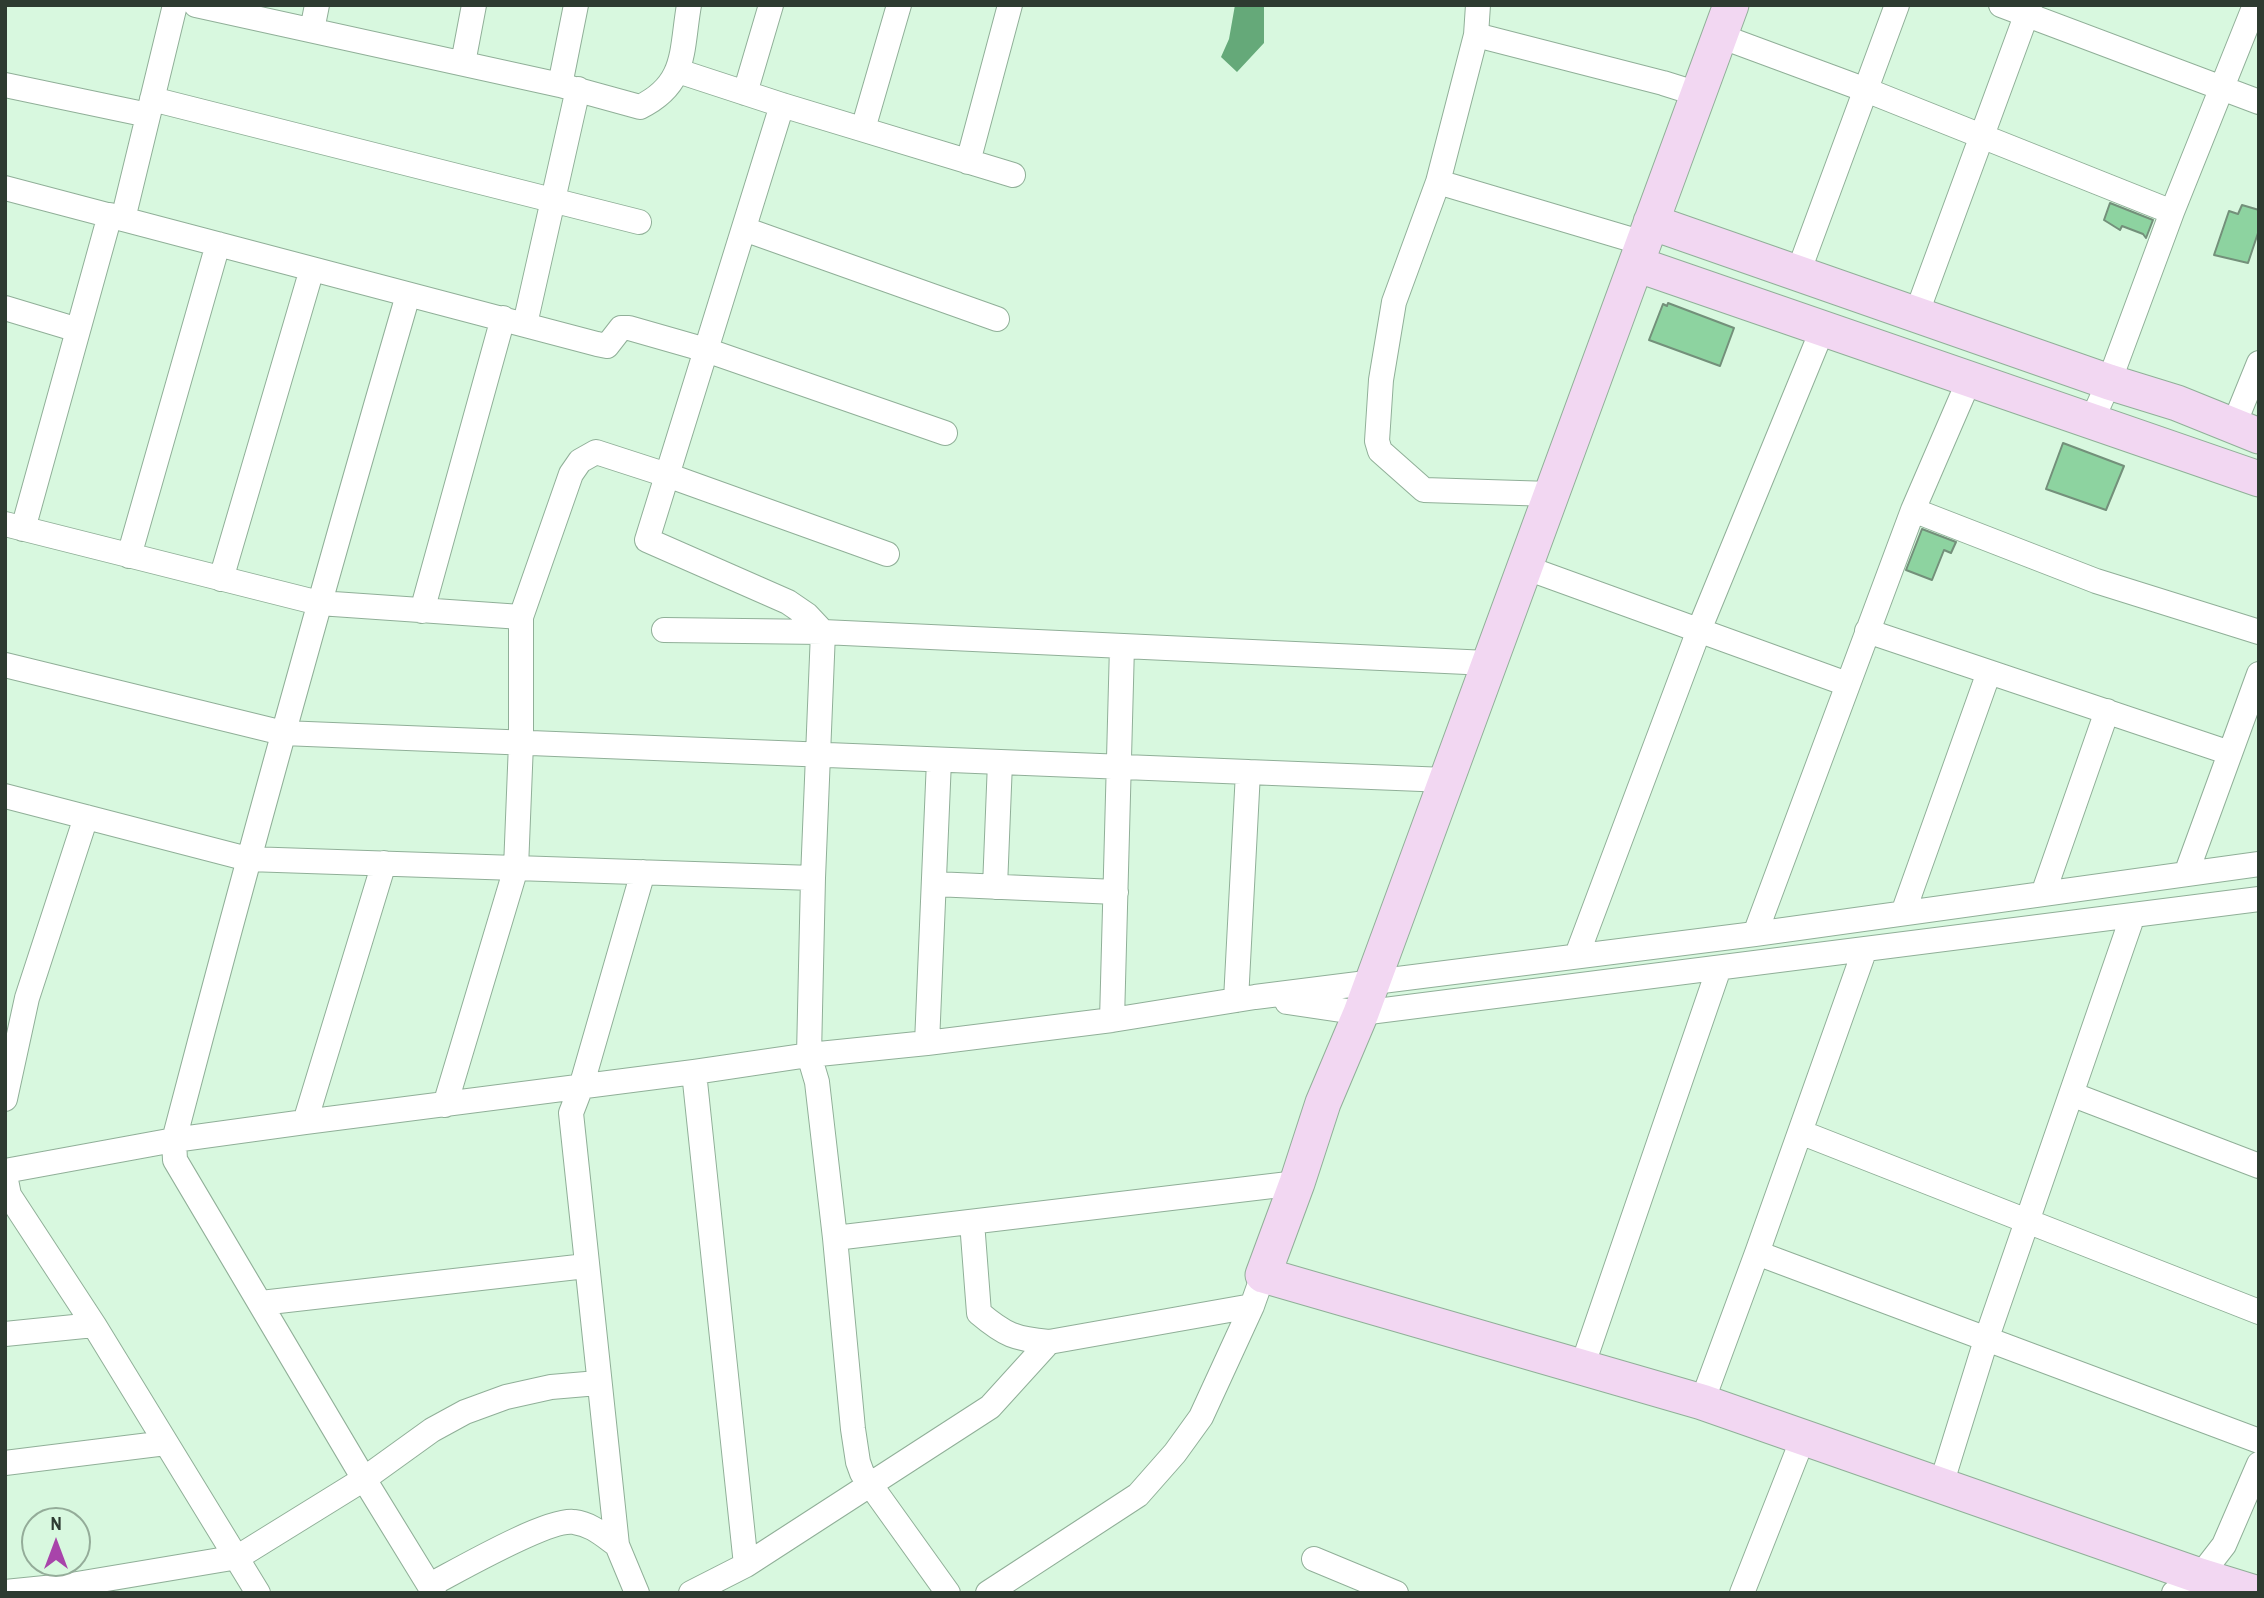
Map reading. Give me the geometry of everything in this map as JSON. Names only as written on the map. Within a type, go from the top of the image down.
[{"type":"street","points":[[175,5],[150,107],[14,527],[318,603],[521,617]]},
{"type":"street","points":[[312,30],[317,5]]},
{"type":"street","points":[[463,63],[474,5]]},
{"type":"street","points":[[422,611],[552,200],[569,87],[576,5]]},
{"type":"street","points":[[205,6],[569,87],[640,107],[667,90],[678,71],[689,5]]},
{"type":"street","points":[[745,93],[771,5]]},
{"type":"street","points":[[863,129],[899,5]]},
{"type":"street","points":[[968,162],[1010,5]]},
{"type":"street","points":[[1478,5],[1476,35],[1438,182],[1394,302],[1381,380],[1377,441],[1380,451],[1424,490],[1551,495]]},
{"type":"street","points":[[1798,273],[1897,5]]},
{"type":"street","points":[[2001,5],[2028,10],[2222,90],[2259,102]]},
{"type":"street","points":[[2092,420],[2255,5]]},
{"type":"street","points":[[1916,315],[2028,10]]},
{"type":"street","points":[[988,1593],[1138,1496],[1175,1453],[1201,1417],[1257,1291],[1323,1103],[1367,998],[1725,21],[1866,90],[2172,212]]},
{"type":"street","points":[[1476,35],[1698,94]]},
{"type":"street","points":[[678,71],[1013,175]]},
{"type":"street","points":[[5,85],[150,107],[639,222]]},
{"type":"street","points":[[782,105],[647,540],[788,602],[807,615],[823,632],[809,1055],[817,1082],[855,1448],[862,1473],[948,1593]]},
{"type":"street","points":[[1438,182],[1643,243],[1798,273],[2109,382],[2177,403],[2246,431],[2259,363]]},
{"type":"street","points":[[5,188],[607,346],[621,328],[629,328],[706,350],[945,433]]},
{"type":"street","points":[[744,229],[997,319]]},
{"type":"street","points":[[1643,243],[1823,328],[2259,479]]},
{"type":"street","points":[[129,556],[218,244]]},
{"type":"street","points":[[221,579],[313,269]]},
{"type":"street","points":[[408,295],[318,603],[248,859],[174,1140],[175,1160],[432,1589],[539,1529],[572,1521],[594,1527],[617,1545]]},
{"type":"street","points":[[1861,341],[1878,301]]},
{"type":"street","points":[[5,308],[78,330]]},
{"type":"street","points":[[1577,955],[1699,630],[1823,328]]},
{"type":"street","points":[[1755,934],[1962,376],[1968,333]]},
{"type":"street","points":[[445,1105],[516,868],[521,743],[521,617],[558,508],[571,474],[580,461],[596,452],[887,554]]},
{"type":"street","points":[[1913,510],[2096,581],[2259,632]]},
{"type":"street","points":[[1524,567],[1847,684]]},
{"type":"street","points":[[664,630],[823,632],[1488,663]]},
{"type":"street","points":[[1867,631],[2230,753]]},
{"type":"street","points":[[1112,1020],[1122,646]]},
{"type":"street","points":[[5,665],[283,733],[1446,780]]},
{"type":"street","points":[[1903,913],[1989,672]]},
{"type":"street","points":[[2186,874],[2259,674]]},
{"type":"street","points":[[2043,894],[2107,711]]},
{"type":"street","points":[[927,1043],[939,760]]},
{"type":"street","points":[[995,887],[1000,762]]},
{"type":"street","points":[[1246,998],[1248,772]]},
{"type":"street","points":[[5,796],[248,859],[813,878]]},
{"type":"street","points":[[5,1099],[16,999],[86,817]]},
{"type":"street","points":[[305,1122],[384,863]]},
{"type":"street","points":[[1367,998],[1577,955],[1755,934],[2259,864]]},
{"type":"street","points":[[637,1593],[617,1545],[571,1113],[581,1087],[643,872]]},
{"type":"street","points":[[934,884],[1116,892]]},
{"type":"street","points":[[258,1593],[94,1325],[9,1195],[5,1173],[174,1140],[809,1055],[1112,1020],[1246,998],[1367,998],[1719,968],[2259,899]]},
{"type":"street","points":[[1941,1485],[1986,1340],[2133,915]]},
{"type":"street","points":[[1702,1402],[1865,949]]},
{"type":"street","points":[[1582,1367],[1719,968]]},
{"type":"street","points":[[694,1072],[746,1565]]},
{"type":"street","points":[[2071,1094],[2259,1166]]},
{"type":"street","points":[[1800,1132],[2259,1312]]},
{"type":"street","points":[[835,1238],[1297,1183]]},
{"type":"street","points":[[972,1222],[979,1313],[999,1331],[1023,1340],[1049,1342],[1257,1291],[1582,1367],[1702,1402],[1941,1485],[2187,1584],[2255,1593]]},
{"type":"street","points":[[1757,1253],[2259,1441]]},
{"type":"street","points":[[261,1303],[586,1266]]},
{"type":"street","points":[[5,1334],[94,1325]]},
{"type":"street","points":[[691,1593],[746,1565],[990,1408],[1049,1342]]},
{"type":"street","points":[[5,1592],[66,1589],[238,1557],[364,1479],[432,1430],[465,1412],[506,1396],[551,1387],[598,1383]]},
{"type":"street","points":[[1742,1593],[1803,1438]]},
{"type":"street","points":[[5,1463],[166,1443]]},
{"type":"street","points":[[2187,1584],[2224,1545],[2259,1464]]},
{"type":"street","points":[[1314,1559],[1385,1591]]},
{"type":"shaded area","points":[[1235,5],[1264,5],[1264,43],[1237,72],[1221,57],[1229,39]]},
{"type":"building","points":[[2110,203],[2153,220],[2146,238],[2143,234],[2122,226],[2120,230],[2104,220]]},
{"type":"building","points":[[2242,205],[2259,210],[2259,230],[2248,263],[2214,255],[2229,211],[2238,214]]},
{"type":"building","points":[[1668,303],[1734,328],[1720,366],[1649,340],[1663,304],[1667,306]]},
{"type":"building","points":[[2063,443],[2124,466],[2106,510],[2046,489]]},
{"type":"building","points":[[1922,529],[1956,542],[1951,553],[1944,550],[1932,580],[1906,570]]}]
